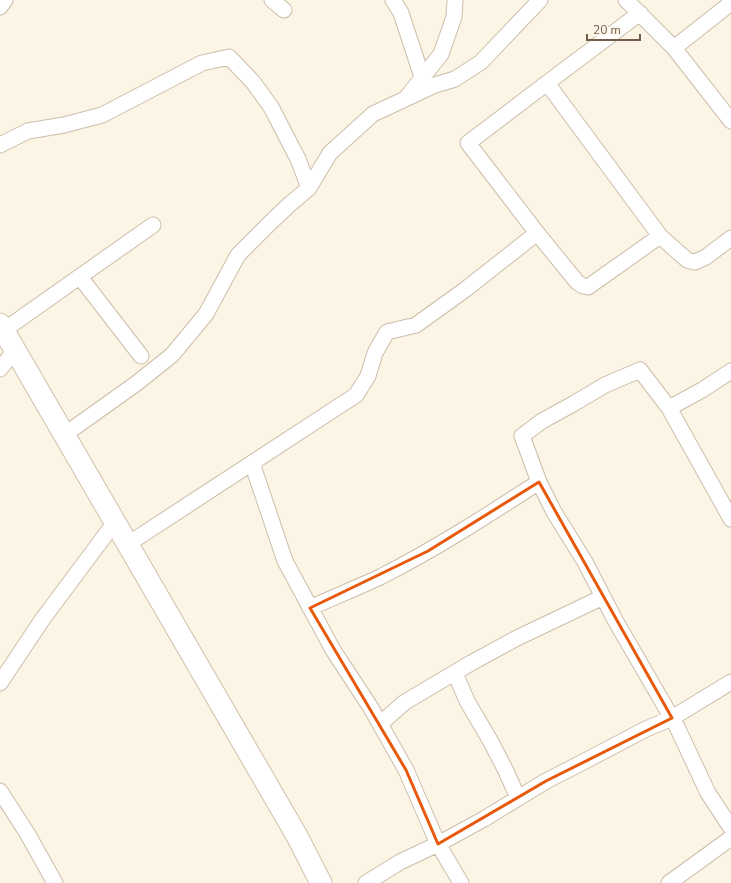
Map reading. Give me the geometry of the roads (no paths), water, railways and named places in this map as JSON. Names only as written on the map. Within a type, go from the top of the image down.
[{"type":"street","points":[[0,7],[5,0]]},
{"type":"street","points":[[272,0],[284,10]]},
{"type":"street","points":[[393,0],[401,13],[422,77]]},
{"type":"street","points":[[405,99],[441,54],[454,17],[455,0]]},
{"type":"street","points":[[64,435],[137,383],[172,355],[206,314],[238,255],[272,221],[309,188],[330,153],[373,114],[435,85],[455,79],[481,62],[540,0]]},
{"type":"street","points":[[626,0],[674,48],[731,121]]},
{"type":"street","points":[[674,48],[731,3]]},
{"type":"street","points":[[640,13],[468,143],[537,233],[577,282],[582,286],[588,287],[660,236]]},
{"type":"street","points":[[0,145],[28,131],[64,125],[102,115],[202,63],[229,57],[253,82],[271,107],[298,159],[309,188]]},
{"type":"street","points":[[547,83],[660,236],[687,260],[695,262],[706,257],[731,238]]},
{"type":"street","points":[[153,225],[80,277],[2,327],[297,836],[321,883]]},
{"type":"street","points":[[128,544],[356,395],[368,376],[375,353],[387,332],[416,325],[466,289],[537,233]]},
{"type":"street","points":[[80,277],[141,356]]},
{"type":"street","points":[[0,369],[15,350]]},
{"type":"street","points":[[731,519],[669,408],[640,370],[605,385],[542,421],[522,436],[539,482],[554,512],[585,562],[615,620],[677,727],[708,793],[731,828]]},
{"type":"street","points":[[669,408],[702,390],[731,371]]},
{"type":"street","points":[[252,463],[285,561],[333,650],[371,708],[406,770],[438,844],[461,883]]},
{"type":"street","points":[[310,608],[382,576],[428,551],[468,528],[539,482]]},
{"type":"street","points":[[0,683],[42,620],[115,522]]},
{"type":"street","points":[[380,724],[405,702],[471,663],[517,638],[603,597]]},
{"type":"street","points":[[455,673],[467,701],[500,759],[518,798]]},
{"type":"street","points":[[366,883],[400,862],[438,844],[484,819],[546,780],[646,729],[672,718],[731,682]]},
{"type":"street","points":[[0,791],[56,883]]},
{"type":"street","points":[[669,883],[731,838]]}]
